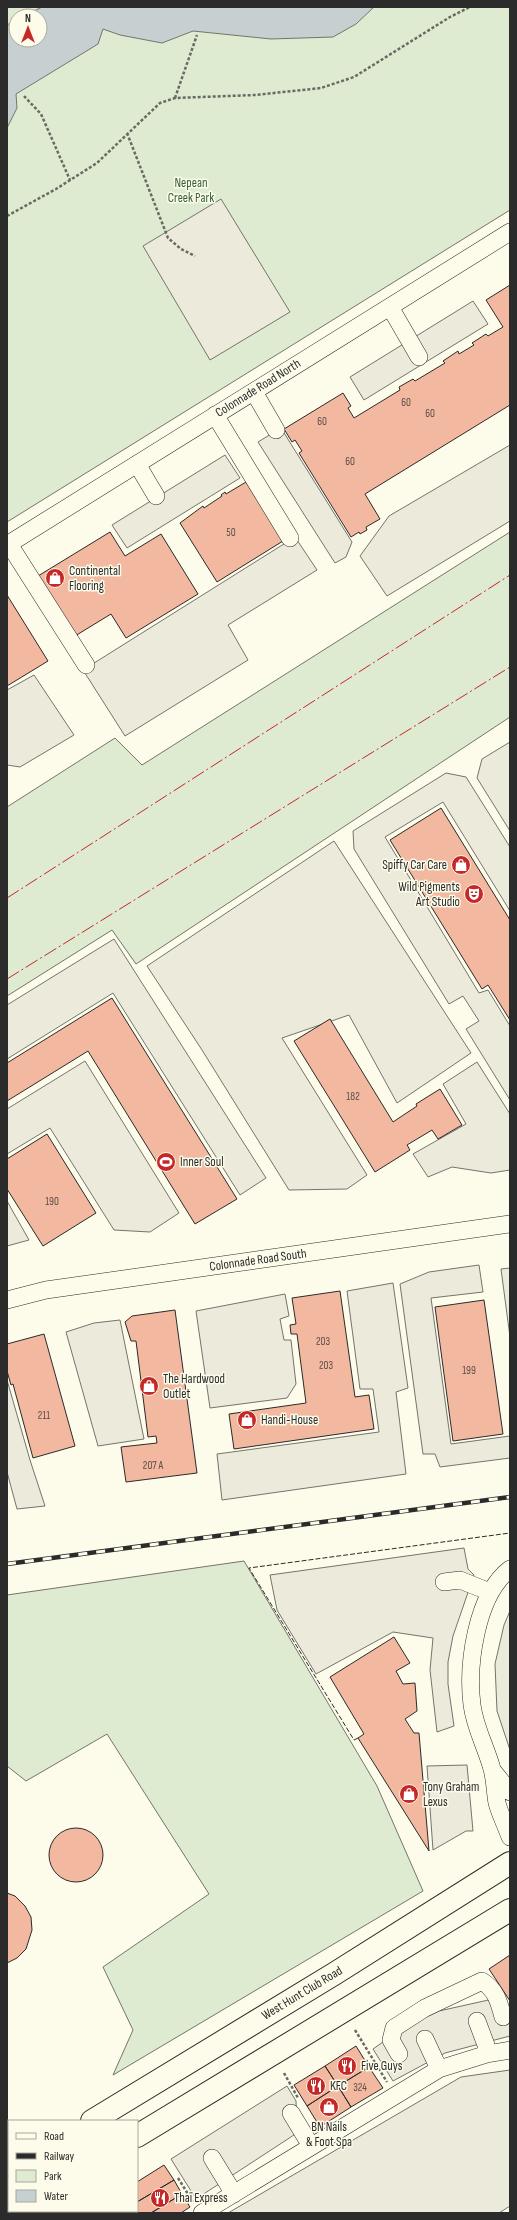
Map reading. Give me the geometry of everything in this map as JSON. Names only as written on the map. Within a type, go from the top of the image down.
[{"type":"main road","name":"West Hunt Club Road","points":[[94,2120],[334,1974],[510,1863]]},
{"type":"main road","points":[[138,2135],[510,1910]]},
{"type":"street","name":"Colonnade Road North","points":[[8,544],[510,232]]},
{"type":"street","points":[[390,307],[419,357]]},
{"type":"street","points":[[254,392],[276,430]]},
{"type":"street","points":[[215,415],[290,538]]},
{"type":"street","points":[[137,464],[156,496]]},
{"type":"street","points":[[8,544],[86,665]]},
{"type":"street","name":"Colonnade Road South","points":[[7,1300],[46,1290],[510,1224]]},
{"type":"street","points":[[510,1569],[490,1592],[476,1635],[470,1678],[472,1706],[477,1730],[492,1770],[498,1804],[510,1837]]},
{"type":"street","points":[[444,1582],[460,1580],[490,1592]]},
{"type":"street","points":[[492,1770],[510,1792]]},
{"type":"street","points":[[399,2054],[391,2040],[394,2028],[425,2008],[482,1981],[497,1996],[503,2017]]},
{"type":"street","points":[[477,2021],[486,2045],[487,2054]]},
{"type":"street","points":[[425,2039],[439,2069]]},
{"type":"street","points":[[199,2210],[234,2194],[439,2069],[487,2054],[510,2050]]},
{"type":"street","points":[[291,2113],[311,2146]]},
{"type":"street","points":[[212,2158],[234,2194]]},
{"type":"path","points":[[7,216],[98,163],[127,133],[160,103],[175,98],[255,95],[321,88],[354,77],[470,7]]},
{"type":"path","points":[[175,98],[197,35]]},
{"type":"path","points":[[24,96],[41,114],[70,180]]},
{"type":"path","points":[[127,133],[168,238],[181,249],[195,256]]},
{"type":"path","points":[[354,2030],[395,2095]]},
{"type":"path","points":[[178,2178],[199,2210]]},
{"type":"green space","name":"Nepean Creek Park","points":[[7,7],[510,7],[510,210],[7,522]]},
{"type":"green space","points":[[510,532],[510,717],[136,964],[112,930],[7,996],[7,807],[115,738],[142,765]]},
{"type":"green space","points":[[244,1561],[377,1786],[423,1891],[113,2075],[133,2030],[103,1967],[209,1894],[107,1734],[26,1781],[7,1766],[7,1595]]},
{"type":"shaded area","points":[[221,199],[290,312],[210,360],[143,246]]},
{"type":"shaded area","points":[[473,301],[488,324],[364,400],[350,377]]},
{"type":"shaded area","points":[[281,428],[352,542],[346,557],[335,563],[258,442]]},
{"type":"shaded area","points":[[510,445],[510,521],[387,596],[360,556],[389,516]]},
{"type":"shaded area","points":[[225,455],[240,478],[127,548],[112,525]]},
{"type":"shaded area","points":[[295,537],[317,570],[228,625],[248,660],[125,736],[83,670]]},
{"type":"shaded area","points":[[34,675],[74,735],[20,767],[7,765],[7,690]]},
{"type":"shaded area","points":[[510,742],[510,831],[477,778],[482,759]]},
{"type":"shaded area","points":[[446,773],[466,777],[510,847],[510,911],[443,802],[385,837],[479,993],[488,990],[510,1026],[510,1100],[466,1029],[479,1021],[463,996],[449,1004],[354,849],[353,831]]},
{"type":"shaded area","points":[[334,841],[471,1053],[397,1103],[349,1015],[282,1038],[367,1175],[347,1189],[289,1190],[202,1050],[147,966]]},
{"type":"shaded area","points":[[114,939],[266,1178],[240,1195],[113,993],[7,1059],[7,1005]]},
{"type":"shaded area","points":[[85,1061],[179,1213],[150,1232],[114,1230],[50,1128],[7,1154],[7,1109]]},
{"type":"shaded area","points":[[477,1062],[510,1114],[510,1170],[491,1173],[452,1167],[428,1177],[413,1154],[466,1124],[443,1084]]},
{"type":"shaded area","points":[[7,1201],[29,1240],[7,1246]]},
{"type":"shaded area","points":[[479,1265],[483,1292],[431,1298],[451,1444],[510,1436],[510,1458],[440,1467],[435,1454],[423,1454],[400,1284],[429,1272]]},
{"type":"shaded area","points":[[510,1268],[510,1337],[501,1269]]},
{"type":"shaded area","points":[[393,1283],[408,1388],[396,1392],[406,1474],[222,1500],[217,1454],[379,1432],[373,1389],[360,1389],[347,1291]]},
{"type":"shaded area","points":[[285,1294],[289,1316],[280,1319],[284,1340],[291,1340],[296,1384],[287,1398],[210,1408],[196,1311]]},
{"type":"shaded area","points":[[120,1320],[144,1439],[98,1446],[66,1332],[94,1323]]},
{"type":"shaded area","points":[[7,1380],[45,1506],[17,1509],[7,1472]]},
{"type":"shaded area","points":[[464,1548],[468,1569],[474,1575],[453,1636],[448,1662],[448,1684],[454,1726],[437,1732],[430,1670],[433,1638],[393,1632],[316,1674],[277,1610],[270,1575]]},
{"type":"shaded area","points":[[510,1611],[510,1750],[497,1711],[495,1664],[504,1625]]},
{"type":"shaded area","points":[[467,1765],[473,1831],[466,1831],[433,1850],[427,1766]]},
{"type":"shaded area","points":[[493,1999],[502,2025],[510,2023],[510,2036],[445,2053],[393,2081],[373,2049],[400,2030],[439,2011]]},
{"type":"shaded area","points":[[510,2070],[510,2206],[499,2213],[228,2213],[461,2077]]},
{"type":"shaded area","points":[[287,2086],[296,2101],[297,2133],[196,2199],[171,2159]]},
{"type":"water","points":[[374,7],[356,24],[333,37],[271,39],[193,31],[162,43],[120,35],[103,29],[98,44],[16,94],[17,108],[7,128],[7,25],[8,48],[48,48],[48,8],[40,8]]},
{"type":"building","points":[[510,285],[510,405],[365,494],[380,519],[366,527],[367,530],[360,534],[359,532],[351,537],[299,453],[302,451],[295,440],[292,442],[284,429],[343,393],[351,406],[348,408],[354,418],[400,390],[399,387],[413,379],[415,381],[445,363],[443,361],[458,351],[459,354],[474,345],[472,343],[486,334],[488,336],[503,327],[486,300]]},
{"type":"building","points":[[246,482],[283,541],[217,582],[180,523],[203,506],[204,508],[222,496],[221,495],[225,492],[226,494]]},
{"type":"building","points":[[110,532],[125,556],[161,534],[198,594],[126,638],[111,614],[75,636],[38,576]]},
{"type":"building","points":[[7,595],[48,661],[7,686]]},
{"type":"building","points":[[441,808],[510,920],[510,1020],[488,985],[482,989],[390,840]]},
{"type":"building","points":[[112,998],[237,1199],[195,1224],[88,1051],[7,1101],[7,1063]]},
{"type":"building","points":[[330,1019],[393,1122],[417,1106],[416,1104],[440,1089],[462,1125],[438,1139],[432,1130],[407,1145],[410,1150],[375,1172],[294,1041]]},
{"type":"building","points":[[47,1134],[96,1213],[43,1246],[7,1189],[7,1159]]},
{"type":"building","points":[[340,1291],[355,1397],[369,1395],[374,1429],[234,1449],[229,1414],[306,1403],[297,1334],[291,1334],[290,1325],[296,1324],[292,1298]]},
{"type":"building","points":[[484,1300],[503,1434],[453,1441],[435,1307]]},
{"type":"building","points":[[175,1310],[197,1473],[126,1482],[121,1447],[157,1443],[156,1436],[148,1437],[136,1341],[131,1341],[125,1322],[132,1316]]},
{"type":"building","points":[[44,1334],[75,1446],[33,1458],[13,1384],[11,1385],[7,1371],[7,1344]]},
{"type":"building","name":"Tony Graham Lexus","points":[[394,1637],[410,1663],[396,1671],[403,1684],[415,1683],[417,1711],[405,1719],[414,1733],[419,1733],[429,1851],[358,1738],[364,1734],[330,1677]]},
{"type":"building","points":[[71,1828],[81,1828],[91,1832],[99,1840],[103,1850],[103,1860],[99,1870],[91,1878],[81,1882],[71,1882],[61,1878],[53,1870],[49,1860],[49,1850],[53,1840],[61,1832]]},
{"type":"building","points":[[7,1893],[15,1896],[25,1906],[31,1917],[32,1930],[26,1949],[17,1958],[7,1963]]},
{"type":"building","points":[[510,1955],[510,2001],[489,1969]]},
{"type":"building","name":"Five Guys","points":[[356,2046],[369,2067],[338,2086],[325,2066]]},
{"type":"building","name":"KFC","points":[[325,2066],[338,2086],[307,2106],[294,2085]]},
{"type":"building","points":[[369,2067],[383,2088],[351,2107],[338,2086]]},
{"type":"building","name":"BN Nails & Foot Spa","points":[[338,2086],[351,2107],[320,2127],[307,2106]]},
{"type":"building","points":[[164,2165],[174,2180],[138,2201],[138,2181]]},
{"type":"building","name":"Thaï Express","points":[[174,2180],[182,2194],[151,2213],[132,2213],[138,2212],[138,2201]]},
{"type":"building","points":[[182,2194],[190,2207],[181,2213],[151,2213]]},
{"type":"railway","points":[[7,1564],[510,1497]]},
{"type":"fence","points":[[358,1738],[354,1740],[249,1568],[510,1533]]},
{"type":"power","points":[[7,898],[510,575]]},
{"type":"power","points":[[7,979],[510,667]]},
{"type":"place","name":"Continental Flooring","points":[[55,578]]},
{"type":"place","name":"Spiffy Car Care","points":[[461,865]]},
{"type":"place","name":"Wild Pigments Art Studio","points":[[474,894]]},
{"type":"place","name":"Inner Soul","points":[[166,1162]]},
{"type":"place","name":"The Hardwood Outlet","points":[[149,1386]]},
{"type":"place","name":"Handi-House","points":[[247,1420]]},
{"type":"place","name":"Tony Graham Lexus","points":[[409,1794]]},
{"type":"place","name":"Five Guys","points":[[347,2066]]},
{"type":"place","name":"KFC","points":[[316,2086]]},
{"type":"place","name":"BN Nails & Foot Spa","points":[[329,2107]]},
{"type":"place","name":"Thaï Express","points":[[160,2198]]}]
